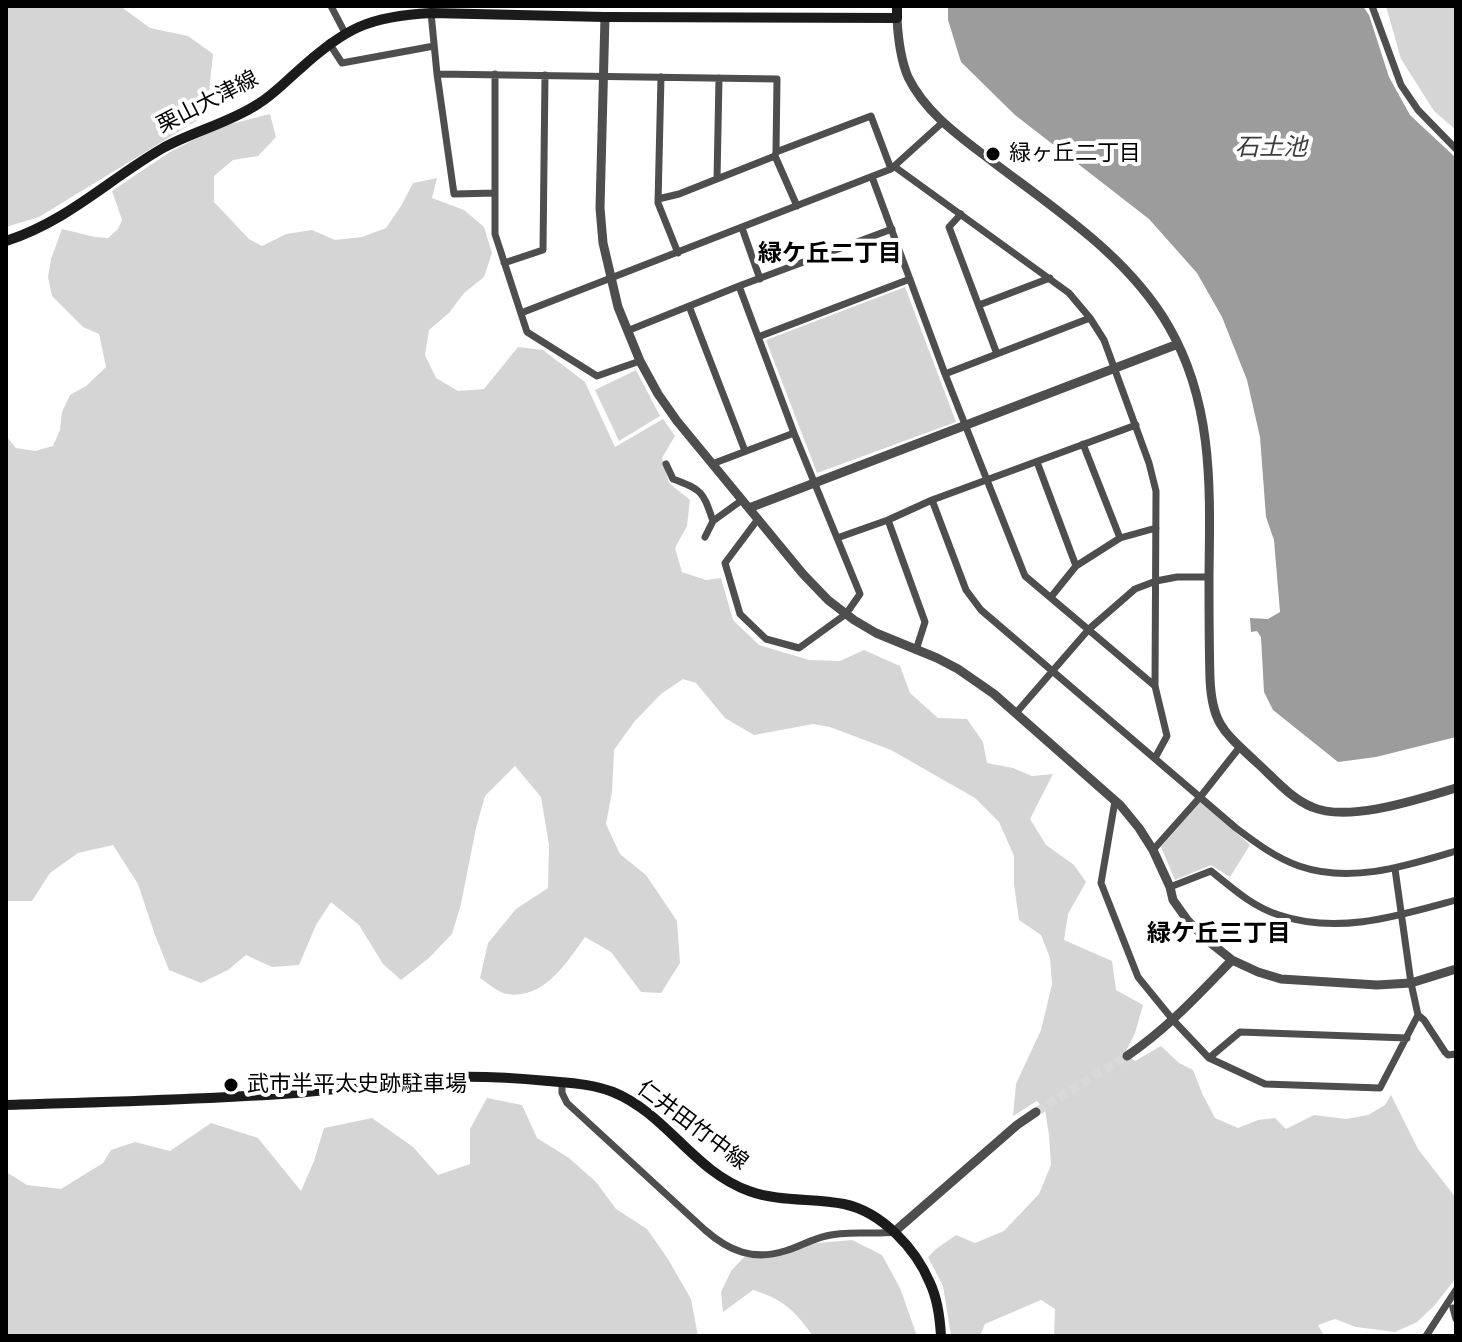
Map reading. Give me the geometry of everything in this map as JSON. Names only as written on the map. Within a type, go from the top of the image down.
[{"type":"main road","name":"栗山大津線","points":[[6,241],[63,216],[163,148],[258,104],[329,43],[362,24],[379,19],[431,13],[897,12]]},
{"type":"main road","name":"仁井田竹中線","points":[[6,1105],[231,1097],[450,1077],[504,1077],[583,1084],[614,1092],[648,1112],[708,1169],[730,1184],[762,1195],[846,1204],[866,1212],[894,1232],[921,1264],[932,1286],[941,1336]]},
{"type":"street","points":[[331,6],[345,33]]},
{"type":"street","points":[[1372,6],[1401,85],[1418,110],[1456,149]]},
{"type":"street","points":[[897,12],[899,49],[908,77],[925,103],[943,122],[1087,234],[1128,273],[1155,306],[1178,344],[1195,388],[1207,440],[1211,696],[1220,725],[1239,748],[1291,793],[1312,807],[1325,811],[1349,813],[1407,802],[1456,788]]},
{"type":"street","points":[[431,13],[454,194],[495,193]]},
{"type":"street","points":[[606,13],[600,208],[603,243],[618,307],[640,361],[677,421],[820,591],[846,614],[876,633],[937,658],[994,694],[1115,801],[1139,828],[1153,850],[1173,900],[1188,921],[1232,960],[1281,979],[1377,985],[1411,983],[1456,969]]},
{"type":"street","points":[[329,43],[342,63],[434,46]]},
{"type":"street","points":[[437,74],[777,79],[776,154],[797,206]]},
{"type":"street","points":[[495,74],[495,234],[527,332],[597,376],[640,361]]},
{"type":"street","points":[[504,263],[543,250],[545,75]]},
{"type":"street","points":[[661,77],[658,199],[678,253]]},
{"type":"street","points":[[717,179],[719,78]]},
{"type":"street","points":[[658,199],[679,194],[871,116],[893,168],[1069,293],[1104,340],[1136,425],[1156,491],[1155,686],[1167,736],[1155,758]]},
{"type":"street","points":[[521,313],[893,168],[943,122]]},
{"type":"street","points":[[872,177],[1025,576],[1155,686]]},
{"type":"street","points":[[961,214],[949,227],[997,354]]},
{"type":"street","points":[[742,228],[760,279]]},
{"type":"street","points":[[627,331],[892,229]]},
{"type":"street","points":[[979,305],[1050,278]]},
{"type":"street","points":[[758,337],[910,279]]},
{"type":"street","points":[[739,286],[794,433],[860,594],[846,614],[799,648],[766,639],[740,614],[725,563],[758,519]]},
{"type":"street","points":[[689,306],[745,451]]},
{"type":"street","points":[[945,374],[1090,318]]},
{"type":"street","points":[[705,537],[713,521],[746,504],[814,483],[1178,344]]},
{"type":"street","points":[[837,538],[1136,425]]},
{"type":"street","points":[[712,464],[794,433]]},
{"type":"street","points":[[1083,444],[1120,538]]},
{"type":"street","points":[[1037,462],[1076,566]]},
{"type":"street","points":[[666,464],[673,479],[696,487],[703,495],[713,521]]},
{"type":"street","points":[[932,500],[973,602],[1236,828],[1266,850],[1299,866],[1344,873],[1395,869],[1456,851]]},
{"type":"street","points":[[888,520],[925,622],[916,650]]},
{"type":"street","points":[[1051,597],[1076,566],[1120,538],[1156,528]]},
{"type":"street","points":[[1016,713],[1089,629],[1135,589],[1177,577],[1209,577]]},
{"type":"street","points":[[1153,850],[1239,748]]},
{"type":"street","points":[[1115,801],[1101,883],[1138,977],[1209,1058],[1265,1084],[1380,1088],[1418,1015]]},
{"type":"street","points":[[1395,869],[1418,1015],[1445,1052],[1448,1055],[1456,1054]]},
{"type":"street","points":[[1170,887],[1211,871],[1244,898],[1278,915],[1316,924],[1360,923],[1456,900]]},
{"type":"street","points":[[1127,1056],[1173,1020],[1232,960]]},
{"type":"street","points":[[1209,1058],[1240,1032],[1407,1038]]},
{"type":"street","points":[[562,1082],[562,1093],[567,1103],[705,1230],[730,1249],[744,1253],[781,1253],[826,1235],[894,1232],[1026,1117],[1036,1112]]},
{"type":"street","points":[[1426,1336],[1451,1307],[1456,1290]]},
{"type":"street","points":[[1451,1307],[1456,1319]]},
{"type":"shaded area","points":[[6,6],[120,6],[150,28],[188,36],[213,54],[207,112],[39,217],[6,227]]},
{"type":"shaded area","points":[[1386,6],[1456,6],[1456,130],[1434,111],[1401,59]]},
{"type":"shaded area","points":[[270,114],[276,137],[258,156],[233,160],[214,176],[214,202],[249,239],[262,246],[286,234],[312,230],[335,240],[362,237],[386,228],[413,183],[437,178],[432,198],[464,210],[484,227],[492,253],[484,277],[429,330],[425,355],[436,378],[458,391],[484,389],[518,347],[543,350],[585,382],[615,447],[663,419],[675,436],[662,458],[669,483],[690,500],[687,526],[675,548],[682,572],[706,580],[721,578],[733,620],[759,645],[809,660],[840,661],[864,650],[900,666],[910,693],[938,718],[967,719],[983,742],[987,763],[1013,768],[1032,776],[1053,774],[1030,819],[1046,845],[1074,865],[1086,882],[1068,914],[1064,940],[1112,961],[1116,990],[1143,1005],[1125,1053],[1135,1061],[1161,1046],[1179,1063],[1193,1070],[1215,1118],[1238,1128],[1258,1120],[1275,1118],[1286,1129],[1314,1115],[1346,1119],[1368,1115],[1385,1105],[1391,1095],[1418,1149],[1456,1198],[1456,1278],[1434,1306],[1417,1322],[1395,1332],[1356,1327],[1335,1319],[1318,1325],[1324,1336],[1054,1336],[1055,1309],[1041,1300],[985,1324],[980,1336],[951,1336],[943,1286],[928,1257],[956,1235],[975,1243],[1004,1231],[1039,1194],[1051,1165],[1045,1110],[1037,1101],[1013,1116],[1016,1084],[1041,1030],[1052,984],[1050,958],[1041,935],[1019,920],[1014,856],[999,822],[975,798],[891,750],[830,727],[813,724],[754,735],[725,718],[696,683],[683,679],[661,694],[634,722],[614,750],[612,792],[606,824],[620,854],[646,875],[677,921],[680,963],[661,993],[641,992],[611,952],[585,937],[553,977],[532,991],[504,993],[480,978],[488,943],[516,909],[548,888],[549,845],[541,797],[515,766],[485,796],[452,934],[429,958],[401,980],[383,964],[359,925],[331,902],[316,925],[299,965],[272,967],[246,955],[228,970],[201,983],[169,970],[138,884],[113,845],[78,853],[50,873],[32,901],[6,901],[6,436],[16,448],[35,451],[53,446],[70,395],[86,386],[106,367],[99,334],[83,327],[52,296],[48,277],[51,259],[62,229],[108,238],[122,220],[112,191],[170,152],[227,125]]},
{"type":"shaded area","points":[[905,287],[956,422],[817,473],[766,340]]},
{"type":"shaded area","points":[[636,370],[660,416],[619,441],[595,390]]},
{"type":"shaded area","points":[[1201,801],[1250,845],[1230,877],[1211,865],[1175,880],[1161,847]]},
{"type":"shaded area","points":[[487,1098],[522,1105],[537,1138],[569,1158],[596,1182],[616,1209],[647,1229],[691,1299],[698,1336],[6,1336],[6,1172],[27,1185],[61,1189],[103,1163],[111,1150],[135,1142],[170,1151],[211,1123],[258,1138],[301,1191],[324,1128],[372,1118],[413,1147],[438,1175],[470,1164],[470,1129]]},
{"type":"shaded area","points":[[852,1240],[882,1255],[900,1288],[917,1336],[813,1336],[788,1307],[753,1290],[723,1312],[721,1292],[731,1271],[747,1254],[782,1252],[817,1243]]},
{"type":"water","name":"石土池","points":[[948,6],[1363,6],[1369,15],[1389,77],[1410,115],[1456,158],[1456,737],[1376,757],[1338,762],[1273,710],[1264,692],[1261,637],[1257,631],[1251,632],[1250,618],[1268,619],[1280,612],[1274,540],[1266,517],[1260,437],[1247,380],[1222,317],[1197,273],[1149,219],[1015,115],[961,62],[948,20]]},
{"type":"tunnel","points":[[1036,1112],[1127,1056]]},
{"type":"place","name":"緑ヶ丘二丁目","points":[[993,154]]},
{"type":"place","name":"武市半平太史跡駐車場","points":[[231,1085]]},
{"type":"district","name":"緑ケ丘二丁目","points":[[830,255]]},
{"type":"district","name":"緑ケ丘三丁目","points":[[1219,935]]}]
